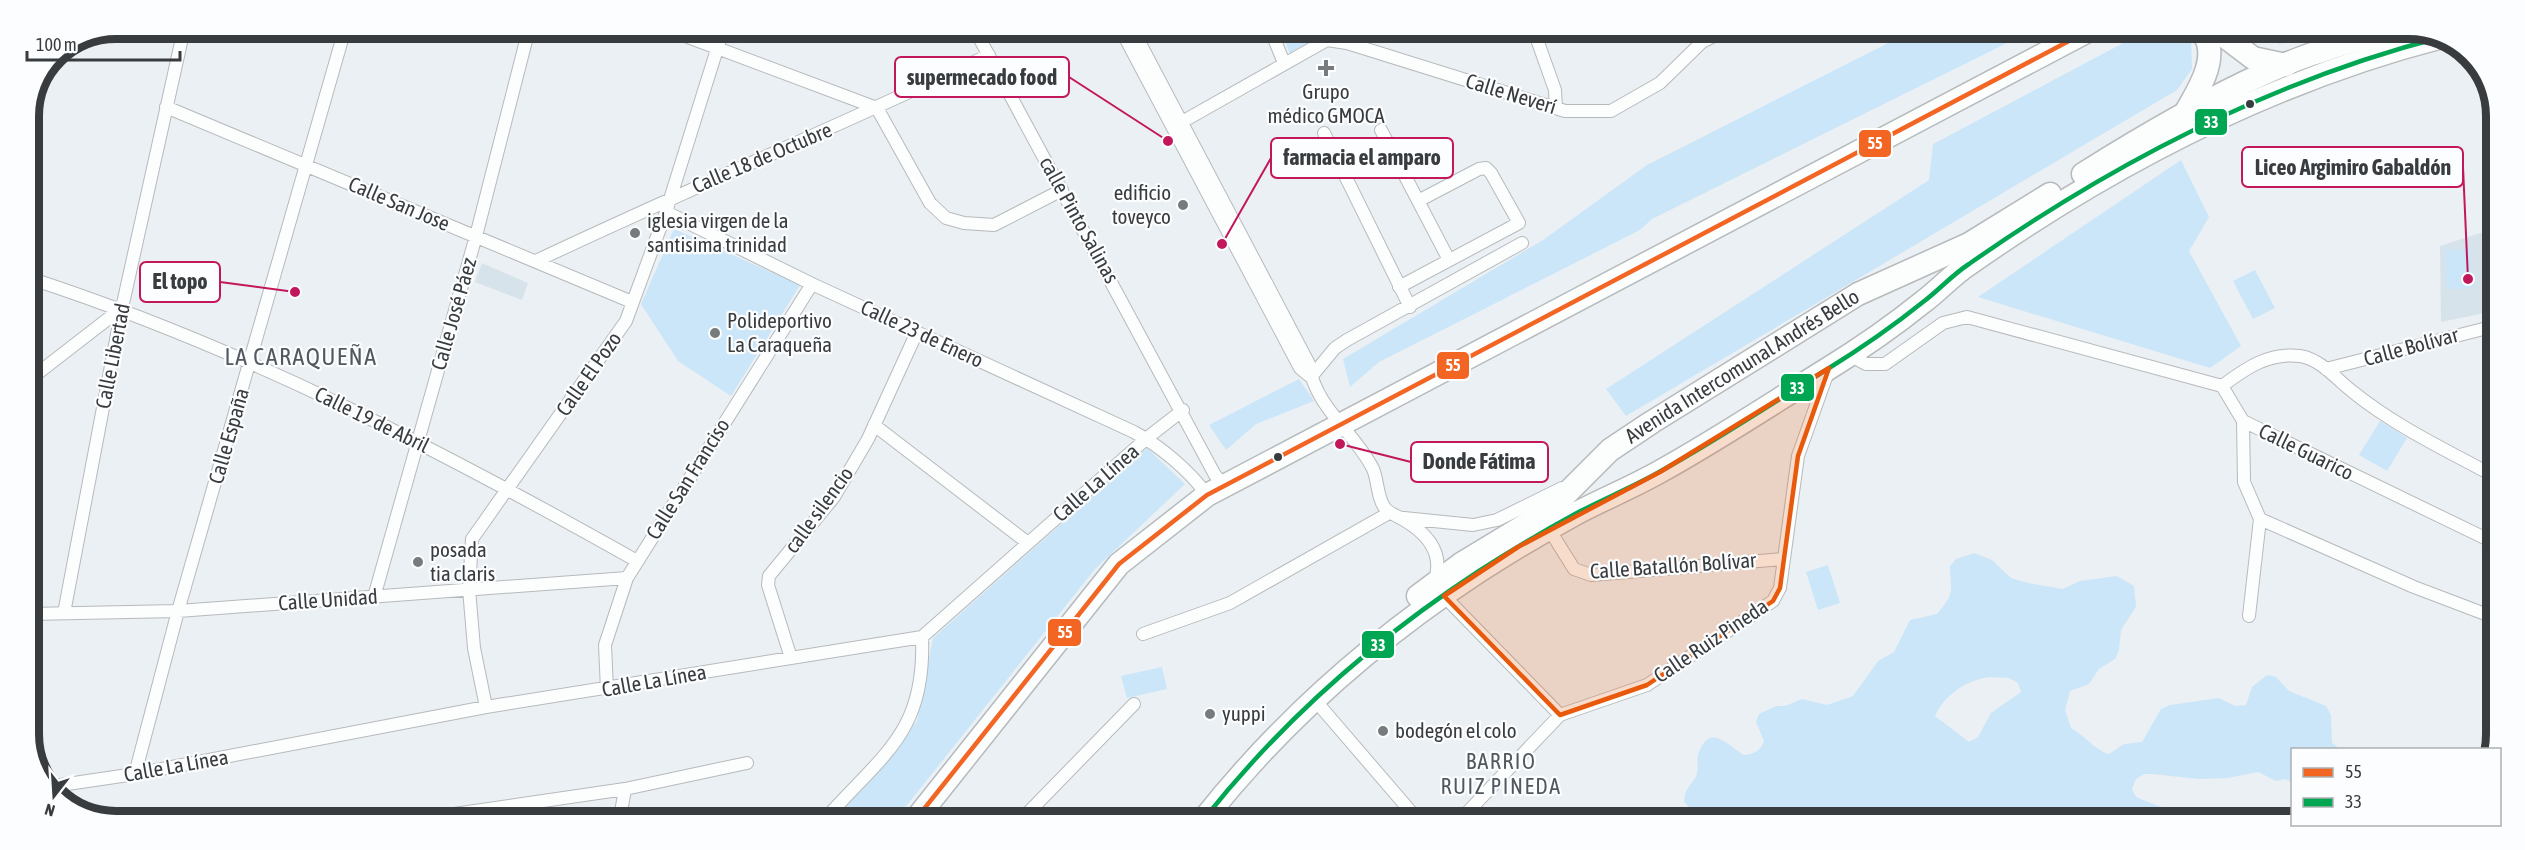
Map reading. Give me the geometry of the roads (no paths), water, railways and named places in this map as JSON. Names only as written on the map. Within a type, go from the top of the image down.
[{"type":"highway","points":[[1335,420],[2045,39]]},
{"type":"highway","points":[[914,811],[956,763],[1084,602],[1111,563],[1211,485],[2072,39]]},
{"type":"highway","points":[[2187,110],[2206,78],[2208,39]]},
{"type":"highway","points":[[2228,39],[2253,58],[2286,65]]},
{"type":"highway","name":"Avenida Intercomunal Andrés Bello","points":[[1211,811],[1251,764],[1314,699],[1438,590],[1461,564],[1550,510],[1576,481],[1610,450],[1858,294],[1969,244],[2187,110],[2286,65],[2361,39]]},
{"type":"highway","name":"Avenida Intercomunal Andrés Bello","points":[[1194,811],[1292,700],[1349,650],[1438,590],[1660,472],[1850,355],[1892,326],[1969,264],[2086,189],[2184,133],[2232,110],[2372,55],[2424,41]]},
{"type":"highway","points":[[922,811],[956,763]]},
{"type":"street","name":"Calle Libertad","points":[[64,614],[122,308],[182,39]]},
{"type":"street","name":"Calle España","points":[[135,774],[178,611],[308,166],[342,39]]},
{"type":"street","name":"Calle José Páez","points":[[374,597],[476,236],[525,39]]},
{"type":"street","points":[[694,39],[877,108],[930,203],[946,218],[964,223],[994,225],[1062,190]]},
{"type":"street","name":"Calle El Pozo","points":[[486,707],[474,648],[469,589],[472,539],[622,330],[666,212],[720,39]]},
{"type":"street","name":"calle Pinto Salinas","points":[[980,39],[1183,410],[1211,485]]},
{"type":"street","points":[[1126,39],[1177,125]]},
{"type":"street","points":[[1137,39],[1177,125],[1300,368],[1311,377],[1335,420],[1357,445],[1372,468],[1383,506],[1416,527],[1436,552],[1438,590],[1560,716]]},
{"type":"street","points":[[1274,39],[1284,63]]},
{"type":"street","points":[[1537,39],[1555,90],[1556,108]]},
{"type":"street","name":"Calle Neverí","points":[[1335,40],[1565,111],[1611,111],[1660,83],[1698,39]]},
{"type":"street","points":[[1177,125],[1284,63],[1327,40],[1335,40]]},
{"type":"street","name":"Calle 18 de Octubre","points":[[536,261],[669,198],[877,108],[989,55]]},
{"type":"street","name":"Calle San Jose","points":[[166,107],[632,302]]},
{"type":"street","points":[[1381,129],[1449,260]]},
{"type":"street","points":[[1324,133],[1410,307]]},
{"type":"street","points":[[1399,287],[1519,223],[1486,168],[1479,168],[1418,201]]},
{"type":"street","name":"Calle 23 de Enero","points":[[666,212],[812,284],[1147,438],[1211,485]]},
{"type":"street","points":[[1311,377],[1341,344],[1522,243]]},
{"type":"street","name":"Calle 19 de Abril","points":[[39,281],[122,308],[342,403],[508,489],[637,561]]},
{"type":"street","name":"Calle San Franciso","points":[[607,690],[605,645],[627,578],[812,284]]},
{"type":"street","points":[[39,372],[122,308]]},
{"type":"street","points":[[1850,355],[1866,364],[1885,364],[1943,323],[1967,317],[2222,386],[2243,421]]},
{"type":"street","name":"Calle Bolívar","points":[[2326,369],[2486,328]]},
{"type":"street","name":"calle silencio","points":[[791,658],[768,585],[769,576],[834,497],[874,425],[917,332]]},
{"type":"street","points":[[2222,386],[2249,366],[2276,356],[2303,357],[2326,369],[2388,417],[2486,472]]},
{"type":"street","name":"Calle Ruiz Pineda","points":[[1469,811],[1560,716],[1647,685],[1760,612],[1773,601],[1780,588],[1798,456],[1829,368]]},
{"type":"street","name":"Calle La Línea","points":[[84,781],[135,774],[486,707],[607,690],[922,637],[1147,438],[1183,410]]},
{"type":"street","name":"Calle Guarico","points":[[2260,519],[2244,482],[2243,421],[2486,539]]},
{"type":"street","points":[[874,425],[1028,543]]},
{"type":"street","points":[[1143,634],[1230,603],[1394,515],[1473,525],[1497,520],[1576,481]]},
{"type":"street","points":[[2249,616],[2260,519],[2414,586],[2486,614]]},
{"type":"street","name":"Calle Batallón Bolívar","points":[[1549,529],[1574,569],[1591,575],[1784,559]]},
{"type":"street","name":"Calle Unidad","points":[[39,614],[178,611],[627,578]]},
{"type":"street","points":[[833,811],[896,743],[910,722],[919,692],[923,663],[922,637]]},
{"type":"street","points":[[1314,699],[1410,811]]},
{"type":"street","points":[[1030,811],[1134,704]]},
{"type":"street","points":[[475,811],[625,789],[747,763]]},
{"type":"street","points":[[621,811],[625,789]]},
{"type":"place","name":"Grupo médico GMOCA","points":[[1326,68]]},
{"type":"place","name":"supermecado food","points":[[1168,141]]},
{"type":"place","name":"edificio toveyco","points":[[1183,205]]},
{"type":"place","name":"iglesia virgen de la santisima trinidad","points":[[635,233]]},
{"type":"place","name":"farmacia el amparo","points":[[1222,244]]},
{"type":"place","name":"Liceo Argimiro Gabaldón","points":[[2468,279]]},
{"type":"place","name":"El topo","points":[[295,292]]},
{"type":"place","name":"Polideportivo La Caraqueña","points":[[715,333]]},
{"type":"place","name":"Donde Fátima","points":[[1340,444]]},
{"type":"place","name":"posada tia claris","points":[[418,562]]},
{"type":"place","name":"yuppi","points":[[1210,714]]},
{"type":"place","name":"bodegón el colo","points":[[1383,731]]},
{"type":"district","name":"LA CARAQUEÑA","points":[[301,357]]},
{"type":"district","name":"BARRIO RUIZ PINEDA","points":[[1501,774]]}]
